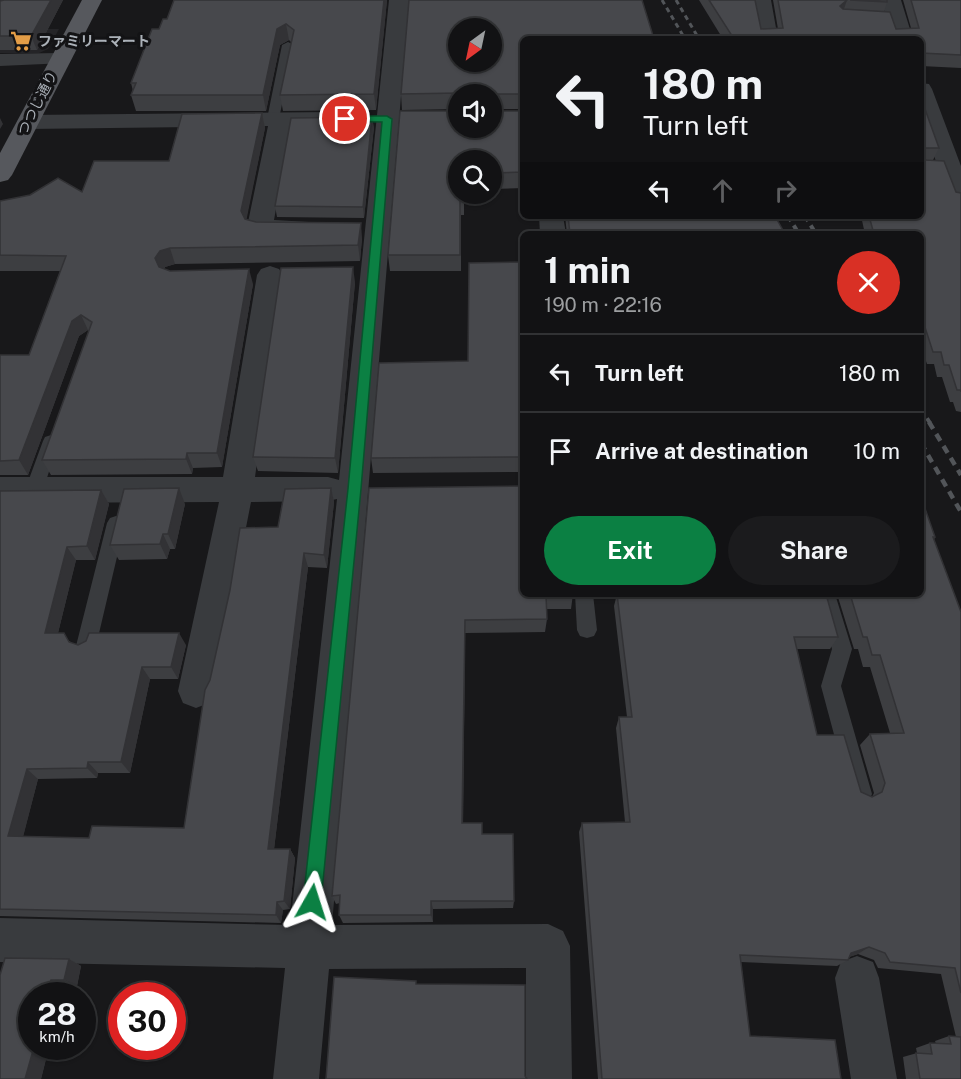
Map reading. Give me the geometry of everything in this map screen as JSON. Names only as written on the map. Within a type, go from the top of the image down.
[{"type":"main road","name":"つつじ通り","points":[[0,175],[92,0]]},
{"type":"street","points":[[296,1079],[307,947],[354,489],[361,272],[378,119],[399,0]]},
{"type":"street","points":[[761,0],[767,36]]},
{"type":"street","points":[[891,13],[902,36]]},
{"type":"street","points":[[0,60],[59,59]]},
{"type":"street","points":[[924,101],[941,167],[961,198]]},
{"type":"street","points":[[277,119],[260,227],[319,228]]},
{"type":"street","points":[[28,122],[378,119]]},
{"type":"street","points":[[196,691],[237,490],[269,275]]},
{"type":"street","points":[[0,490],[388,488]]},
{"type":"street","points":[[0,940],[307,947],[548,946],[549,1079]]},
{"type":"street","points":[[857,978],[874,1079]]},
{"type":"lane","points":[[277,119],[288,45]]},
{"type":"lane","points":[[34,490],[57,424]]},
{"type":"lane","points":[[86,646],[124,489]]},
{"type":"lane","points":[[584,597],[587,630]]},
{"type":"lane","points":[[827,597],[842,649],[831,686],[861,794]]},
{"type":"shaded area","name":"ファミリーマート","points":[[0,29],[59,29],[48,49],[39,53],[0,53]]},
{"type":"building","points":[[51,0],[31,36],[0,36],[0,1]]},
{"type":"building","points":[[174,0],[384,0],[374,94],[280,95],[294,30],[286,24],[277,29],[263,95],[131,95],[136,83],[131,83],[152,29],[159,29],[163,19],[167,19]]},
{"type":"building","points":[[409,0],[642,0],[653,36],[520,36],[520,94],[502,94],[502,84],[448,84],[448,93],[401,94]]},
{"type":"building","points":[[709,0],[755,0],[761,29],[783,28],[778,0],[847,0],[840,6],[843,9],[890,12],[896,29],[919,28],[911,0],[961,0],[961,55],[924,53],[924,36],[732,36]]},
{"type":"building","points":[[850,0],[887,0],[887,2]]},
{"type":"building","points":[[924,106],[939,148],[925,148],[924,158]]},
{"type":"building","points":[[400,111],[448,111],[448,138],[502,138],[502,111],[520,111],[520,172],[502,173],[502,150],[448,150],[448,204],[460,204],[460,255],[388,255]]},
{"type":"building","points":[[262,113],[241,211],[245,219],[256,222],[361,223],[358,245],[170,248],[160,251],[155,258],[159,267],[170,271],[249,269],[217,453],[187,453],[186,459],[42,460],[92,322],[81,315],[72,321],[19,460],[0,461],[0,355],[29,355],[66,256],[0,255],[0,201],[30,195],[58,178],[82,192],[94,161],[169,161],[182,114]]},
{"type":"building","points":[[372,117],[363,207],[275,206],[291,118]]},
{"type":"building","points":[[924,158],[944,161],[956,192],[961,193],[961,390],[957,390],[949,365],[944,365],[941,352],[933,352],[924,324],[924,231],[873,231],[870,219],[924,219]]},
{"type":"building","points":[[568,219],[777,219],[783,231],[570,231]]},
{"type":"building","points":[[520,262],[520,457],[371,458],[379,363],[468,361],[469,263]]},
{"type":"building","points":[[353,267],[335,458],[253,457],[281,268]]},
{"type":"building","points":[[520,486],[520,597],[546,597],[547,619],[465,620],[462,823],[482,823],[482,834],[513,834],[514,901],[431,901],[431,915],[339,915],[340,895],[332,896],[369,488]]},
{"type":"building","points":[[179,488],[168,534],[163,534],[160,544],[110,545],[124,489]]},
{"type":"building","points":[[331,488],[324,555],[304,553],[268,849],[290,849],[284,901],[277,902],[276,915],[0,909],[0,491],[101,490],[87,546],[67,547],[45,633],[64,633],[69,642],[78,645],[86,641],[89,633],[179,633],[171,667],[142,667],[121,762],[88,762],[87,768],[27,769],[8,836],[89,838],[92,826],[184,828],[205,690],[210,680],[230,590],[240,528],[278,527],[285,489]]},
{"type":"building","points":[[924,506],[935,537],[933,537],[961,612],[961,993],[955,968],[890,962],[885,953],[869,947],[851,953],[848,960],[740,955],[750,1036],[835,1040],[841,1079],[602,1079],[582,823],[630,822],[619,717],[632,717],[617,597],[827,597],[838,637],[794,637],[817,735],[844,735],[861,792],[872,797],[882,792],[885,783],[870,734],[904,733],[880,655],[872,655],[867,637],[863,637],[851,597],[924,597]]},
{"type":"building","points":[[5,958],[69,959],[64,980],[18,982],[18,1060],[30,1060],[25,1079],[0,1079],[0,975]]},
{"type":"building","points":[[334,977],[416,981],[416,984],[525,985],[525,1076],[527,1079],[326,1079]]},
{"type":"building","points":[[949,1036],[961,1037],[961,1079],[920,1079],[916,1053],[932,1054],[930,1043],[951,1044]]},
{"type":"railway","points":[[662,0],[683,36]]},
{"type":"railway","points":[[676,0],[697,36]]},
{"type":"railway","points":[[790,219],[797,231]]},
{"type":"railway","points":[[807,219],[814,231]]},
{"type":"railway","points":[[924,414],[930,423]]},
{"type":"railway","points":[[929,422],[961,475]]},
{"type":"railway","points":[[924,448],[961,512]]},
{"type":"place","name":"ファミリーマート","points":[[21,41]]},
{"type":"route","points":[[312,902],[354,489],[387,119],[345,119]]}]
